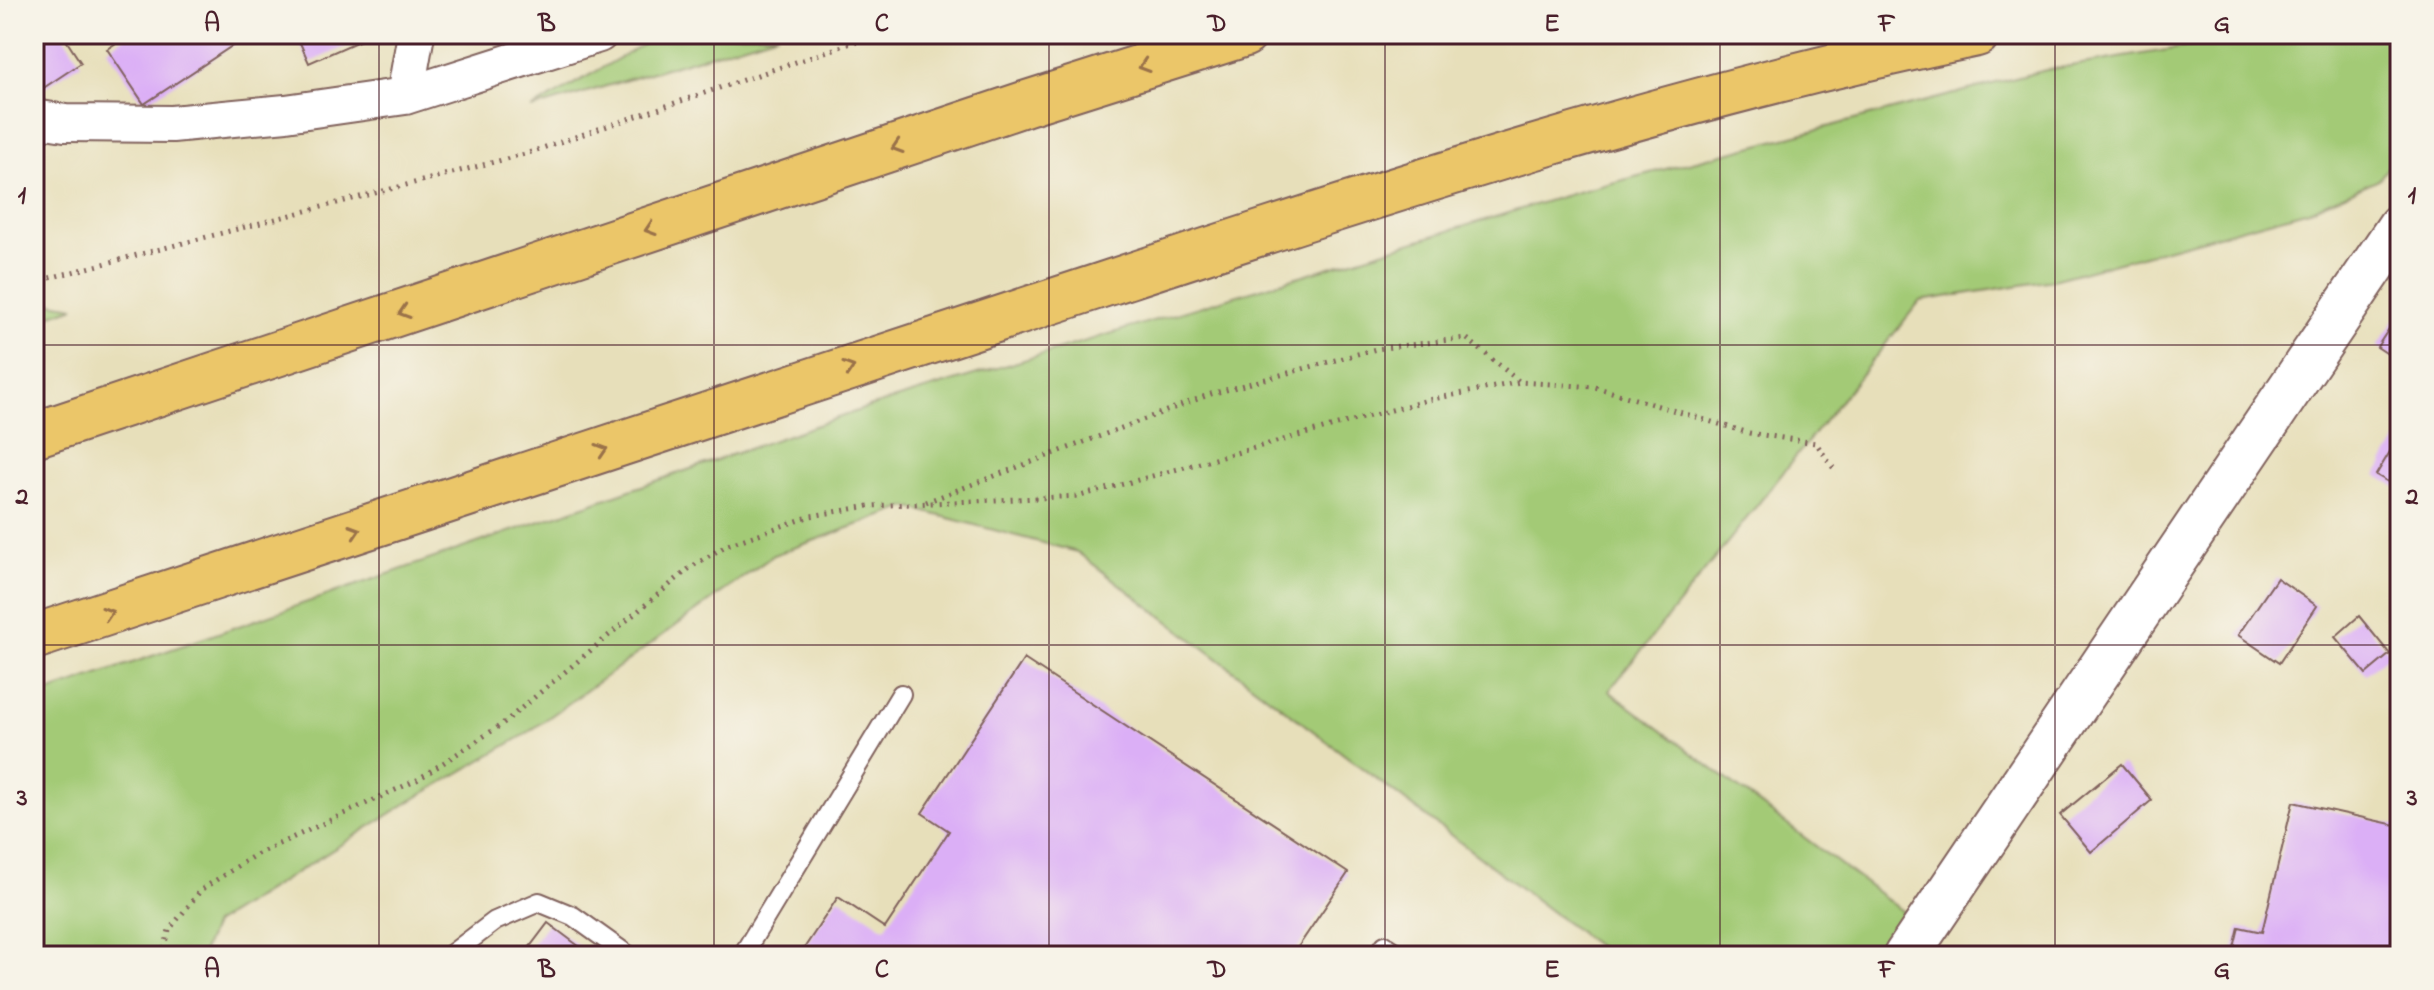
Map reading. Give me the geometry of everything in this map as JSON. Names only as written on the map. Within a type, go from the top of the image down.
[{"type":"highway","points":[[34,435],[1027,103],[1245,34]]},
{"type":"highway","points":[[34,637],[1184,258],[1583,131],[1778,79],[1977,34]]},
{"type":"street","points":[[405,96],[416,34]]},
{"type":"street","points":[[34,118],[65,123],[172,124],[286,113],[405,96],[599,34]]},
{"type":"street","points":[[1906,956],[2400,226]]},
{"type":"lane","points":[[742,956],[901,694]]},
{"type":"lane","points":[[449,956],[495,921],[539,902],[573,916],[629,956]]},
{"type":"lane","points":[[1378,956],[1385,945],[1402,956]]},
{"type":"path","points":[[34,282],[525,154],[878,34]]},
{"type":"path","points":[[922,504],[1211,394],[1376,349],[1466,338],[1520,382]]},
{"type":"path","points":[[163,956],[169,930],[202,889],[255,855],[429,772],[501,725],[691,567],[727,545],[811,516],[869,506],[1080,496],[1428,400],[1520,382],[1595,387],[1749,433],[1816,443],[1834,469]]},
{"type":"green space","points":[[661,34],[778,34],[531,109]]},
{"type":"green space","points":[[2264,34],[2400,34],[2400,151],[2379,179],[2309,210],[2053,280],[1920,301],[1609,691],[1905,913],[1877,956],[1610,956],[1077,552],[907,507],[774,555],[526,734],[409,802],[214,924],[201,956],[34,956],[34,697],[869,407],[1577,192],[2046,70]]},
{"type":"green space","points":[[34,300],[75,307],[34,321]]},
{"type":"building","points":[[34,34],[62,34],[81,63],[36,93]]},
{"type":"building","points":[[130,34],[250,34],[144,104],[107,49]]},
{"type":"building","points":[[296,34],[359,34],[361,40],[309,63]]},
{"type":"building","points":[[2400,312],[2400,362],[2377,347]]},
{"type":"building","points":[[2400,435],[2400,489],[2376,475]]},
{"type":"building","points":[[2277,578],[2317,606],[2279,663],[2238,635]]},
{"type":"building","points":[[2359,616],[2390,654],[2366,674],[2335,637]]},
{"type":"building","points":[[1024,659],[1348,873],[1292,956],[799,956],[838,897],[885,928],[949,831],[922,813]]},
{"type":"building","points":[[2122,764],[2152,800],[2091,852],[2060,815]]},
{"type":"building","points":[[2293,802],[2400,826],[2400,927],[2393,956],[2232,956],[2239,927],[2262,932]]},
{"type":"building","points":[[548,923],[592,956],[523,956]]}]
